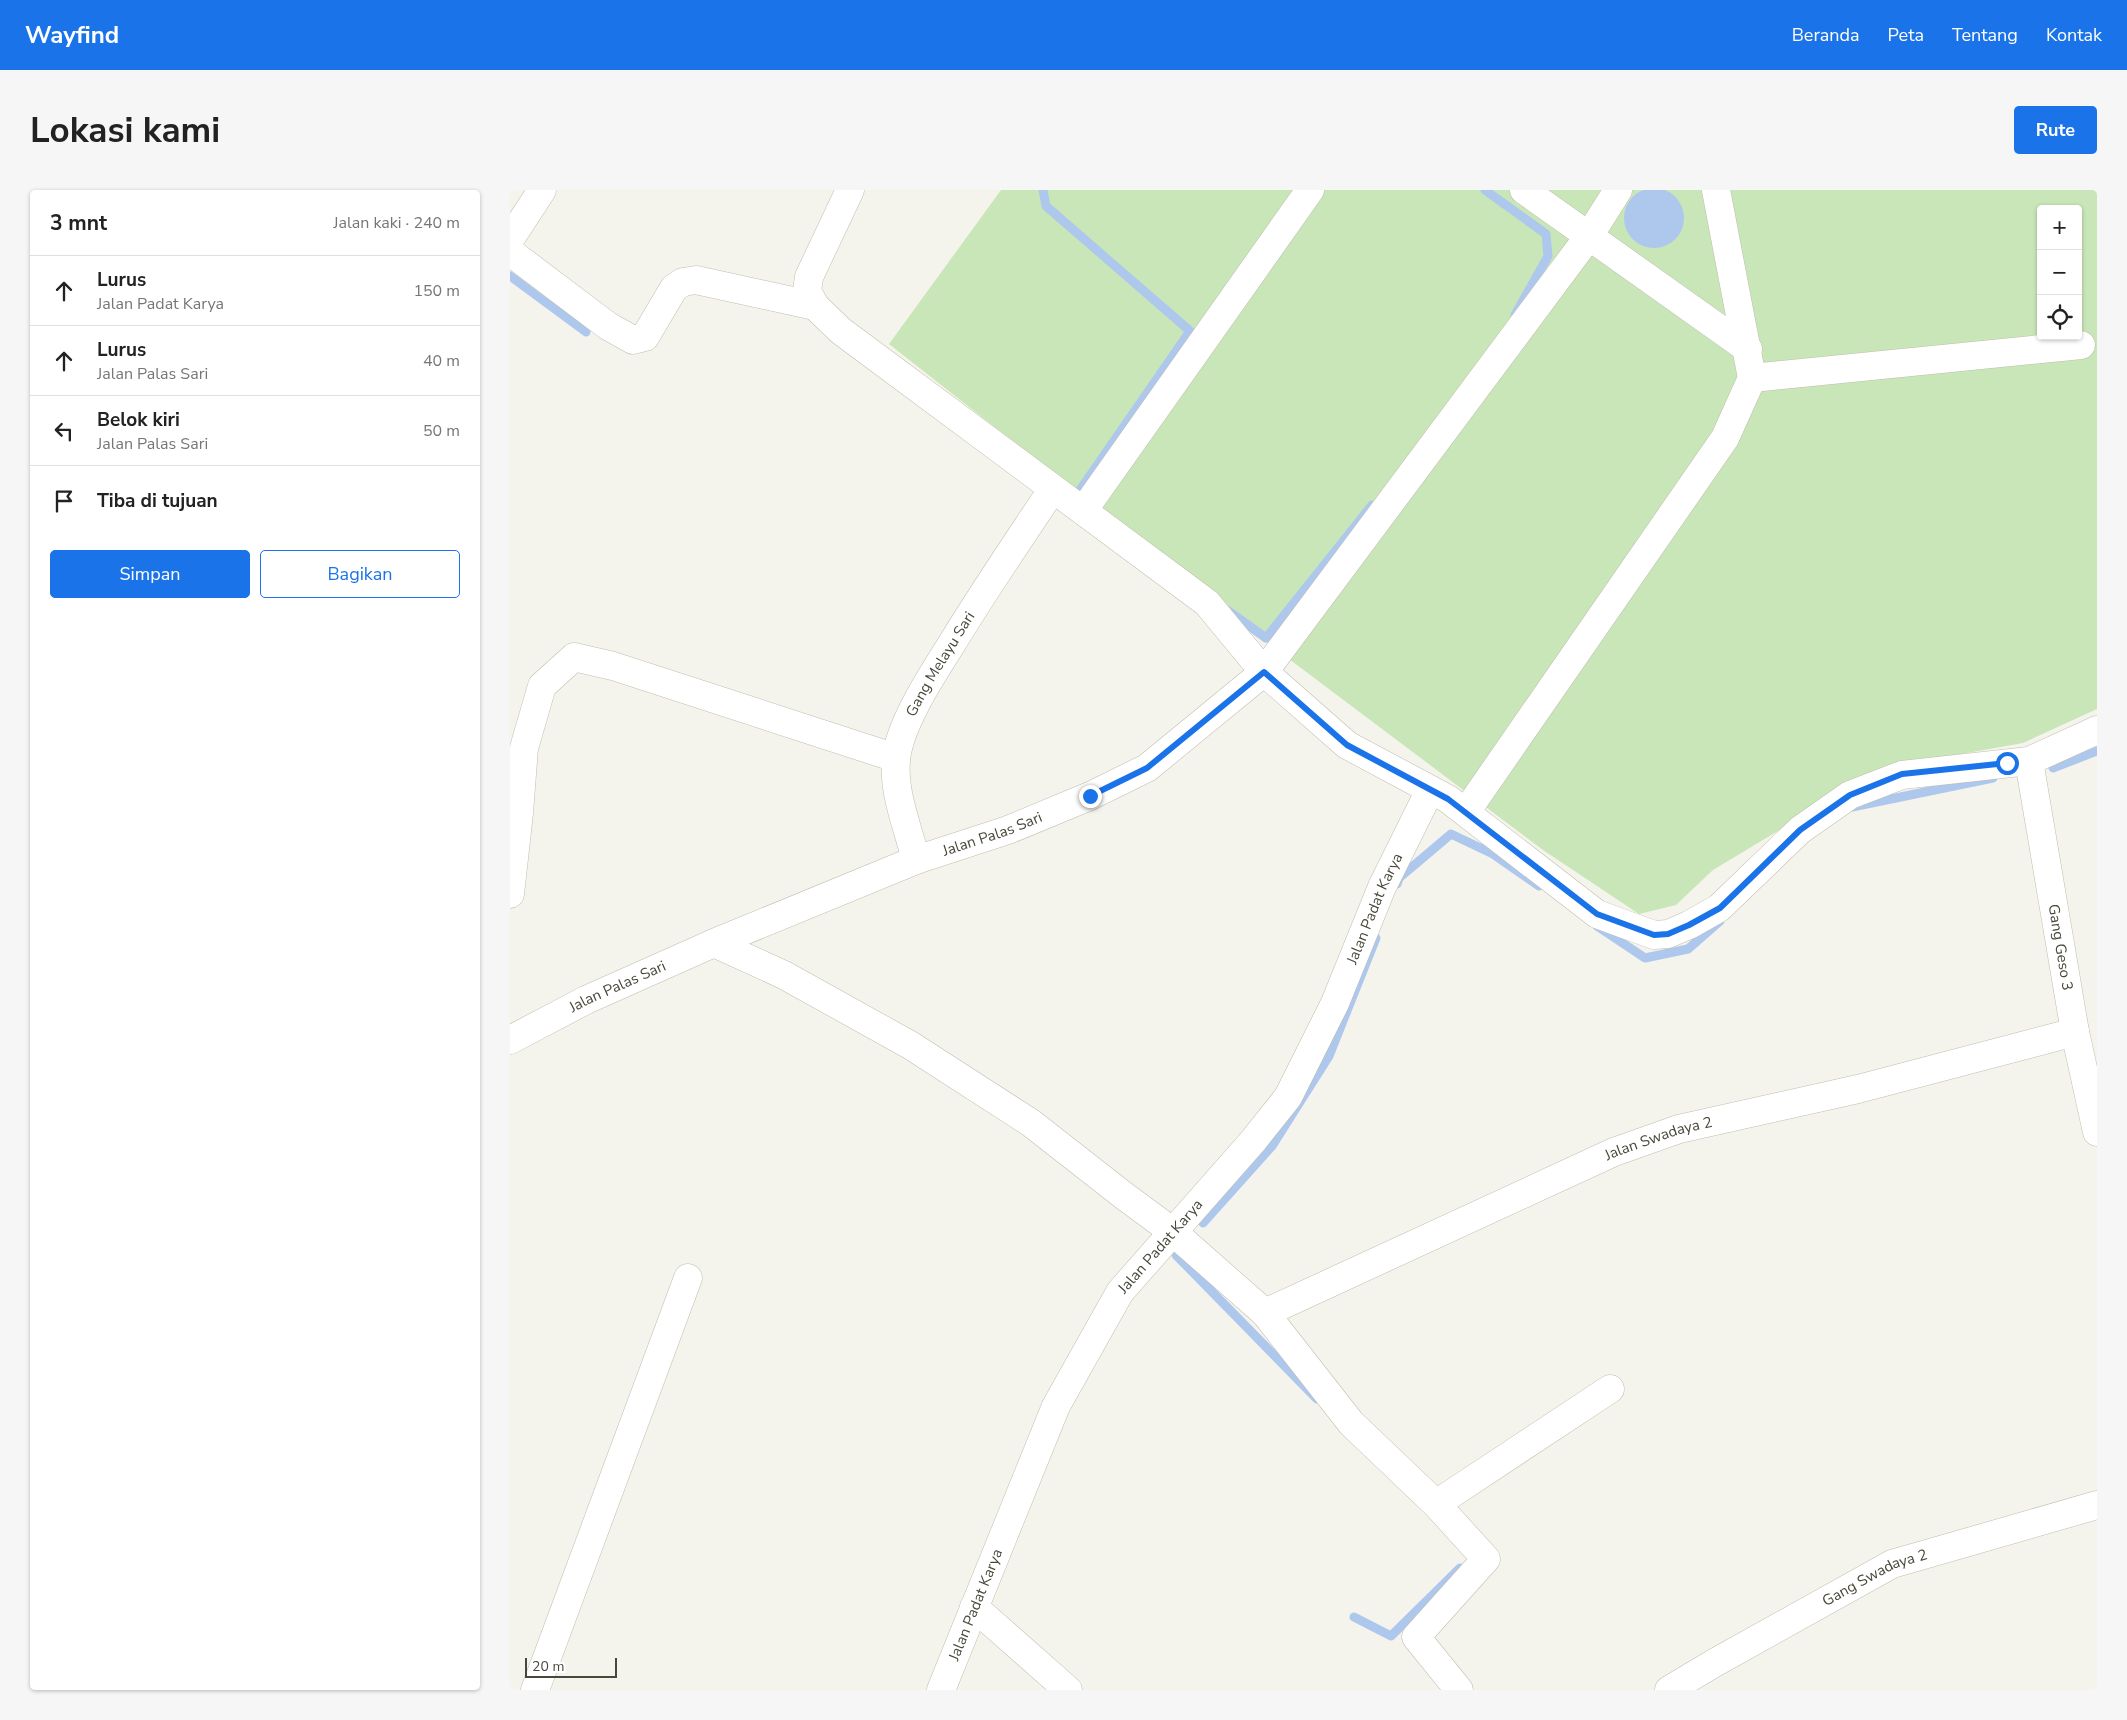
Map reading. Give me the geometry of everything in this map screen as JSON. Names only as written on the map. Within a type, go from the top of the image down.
[{"type":"street","points":[[510,238],[542,190]]},
{"type":"street","points":[[850,190],[809,278],[807,292],[815,306],[840,331],[1052,490],[1207,603],[1264,672],[1347,745],[1430,790],[1466,812],[1597,914],[1654,935],[1668,934],[1720,908],[1800,830],[1850,795],[1902,774],[2029,761],[2097,730]]},
{"type":"street","points":[[1083,511],[1310,190]]},
{"type":"street","points":[[1524,190],[1748,350]]},
{"type":"street","name":"Jalan Palas Sari","points":[[510,1040],[586,1000],[714,943],[916,860],[1008,830],[1090,796],[1147,768],[1264,672],[1588,236],[1618,190]]},
{"type":"street","points":[[1466,812],[1725,438],[1752,378],[1716,190]]},
{"type":"street","points":[[510,252],[608,326],[633,340],[646,337],[674,288],[683,282],[696,280],[815,306]]},
{"type":"street","points":[[1752,378],[2081,345]]},
{"type":"street","name":"Gang Melayu Sari","points":[[916,860],[895,778],[896,758],[905,727],[928,682],[992,578],[1052,490]]},
{"type":"street","points":[[510,894],[524,748],[542,686],[574,657],[613,666],[896,758]]},
{"type":"street","name":"Gang Geso 3","points":[[2029,761],[2075,1032],[2089,1061],[2097,1132]]},
{"type":"street","name":"Jalan Padat Karya","points":[[941,1690],[1056,1406],[1120,1292],[1253,1141],[1288,1097],[1335,1003],[1382,887],[1430,790]]},
{"type":"street","points":[[714,943],[784,975],[910,1045],[1031,1123],[1173,1232],[1265,1313],[1351,1423],[1436,1504],[1486,1558],[1416,1637],[1459,1690]]},
{"type":"street","name":"Jalan Swadaya 2","points":[[1265,1313],[1614,1152],[1678,1129],[1858,1089],[2075,1032]]},
{"type":"street","points":[[535,1690],[688,1278]]},
{"type":"street","points":[[1436,1504],[1610,1389]]},
{"type":"street","name":"Gang Swadaya 2","points":[[1669,1690],[1724,1657],[1892,1564],[2097,1505]]},
{"type":"street","points":[[974,1607],[1068,1690]]},
{"type":"green space","points":[[1001,190],[2097,190],[2097,709],[2023,743],[1900,765],[1848,789],[1713,870],[1676,905],[1639,914],[1543,850],[1289,659],[889,344]]},
{"type":"water","points":[[1654,188],[1666,190],[1679,201],[1684,218],[1682,230],[1671,243],[1654,248],[1642,246],[1629,235],[1624,218],[1626,206],[1637,193]]},
{"type":"waterway","points":[[1043,190],[1046,206],[1190,331],[1080,490]]},
{"type":"waterway","points":[[1485,190],[1546,234],[1548,256],[1515,315]]},
{"type":"waterway","points":[[510,276],[586,332]]},
{"type":"waterway","points":[[1227,610],[1266,638],[1372,505]]},
{"type":"waterway","points":[[2053,768],[2097,751]]},
{"type":"waterway","points":[[1852,807],[1993,778]]},
{"type":"waterway","points":[[1397,884],[1399,878],[1451,834],[1493,854],[1539,886]]},
{"type":"waterway","points":[[1597,926],[1645,958],[1688,949],[1720,921]]},
{"type":"waterway","points":[[1203,1223],[1272,1146],[1329,1056],[1376,938]]},
{"type":"waterway","points":[[1176,1255],[1317,1399]]},
{"type":"waterway","points":[[1354,1617],[1391,1636],[1460,1568]]},
{"type":"route","points":[[1090,796],[1147,768],[1203,724],[1264,672],[1347,745],[1448,799],[1597,914],[1654,935],[1668,934],[1720,908],[1800,830],[1850,795],[1902,774],[2007,763]]}]
